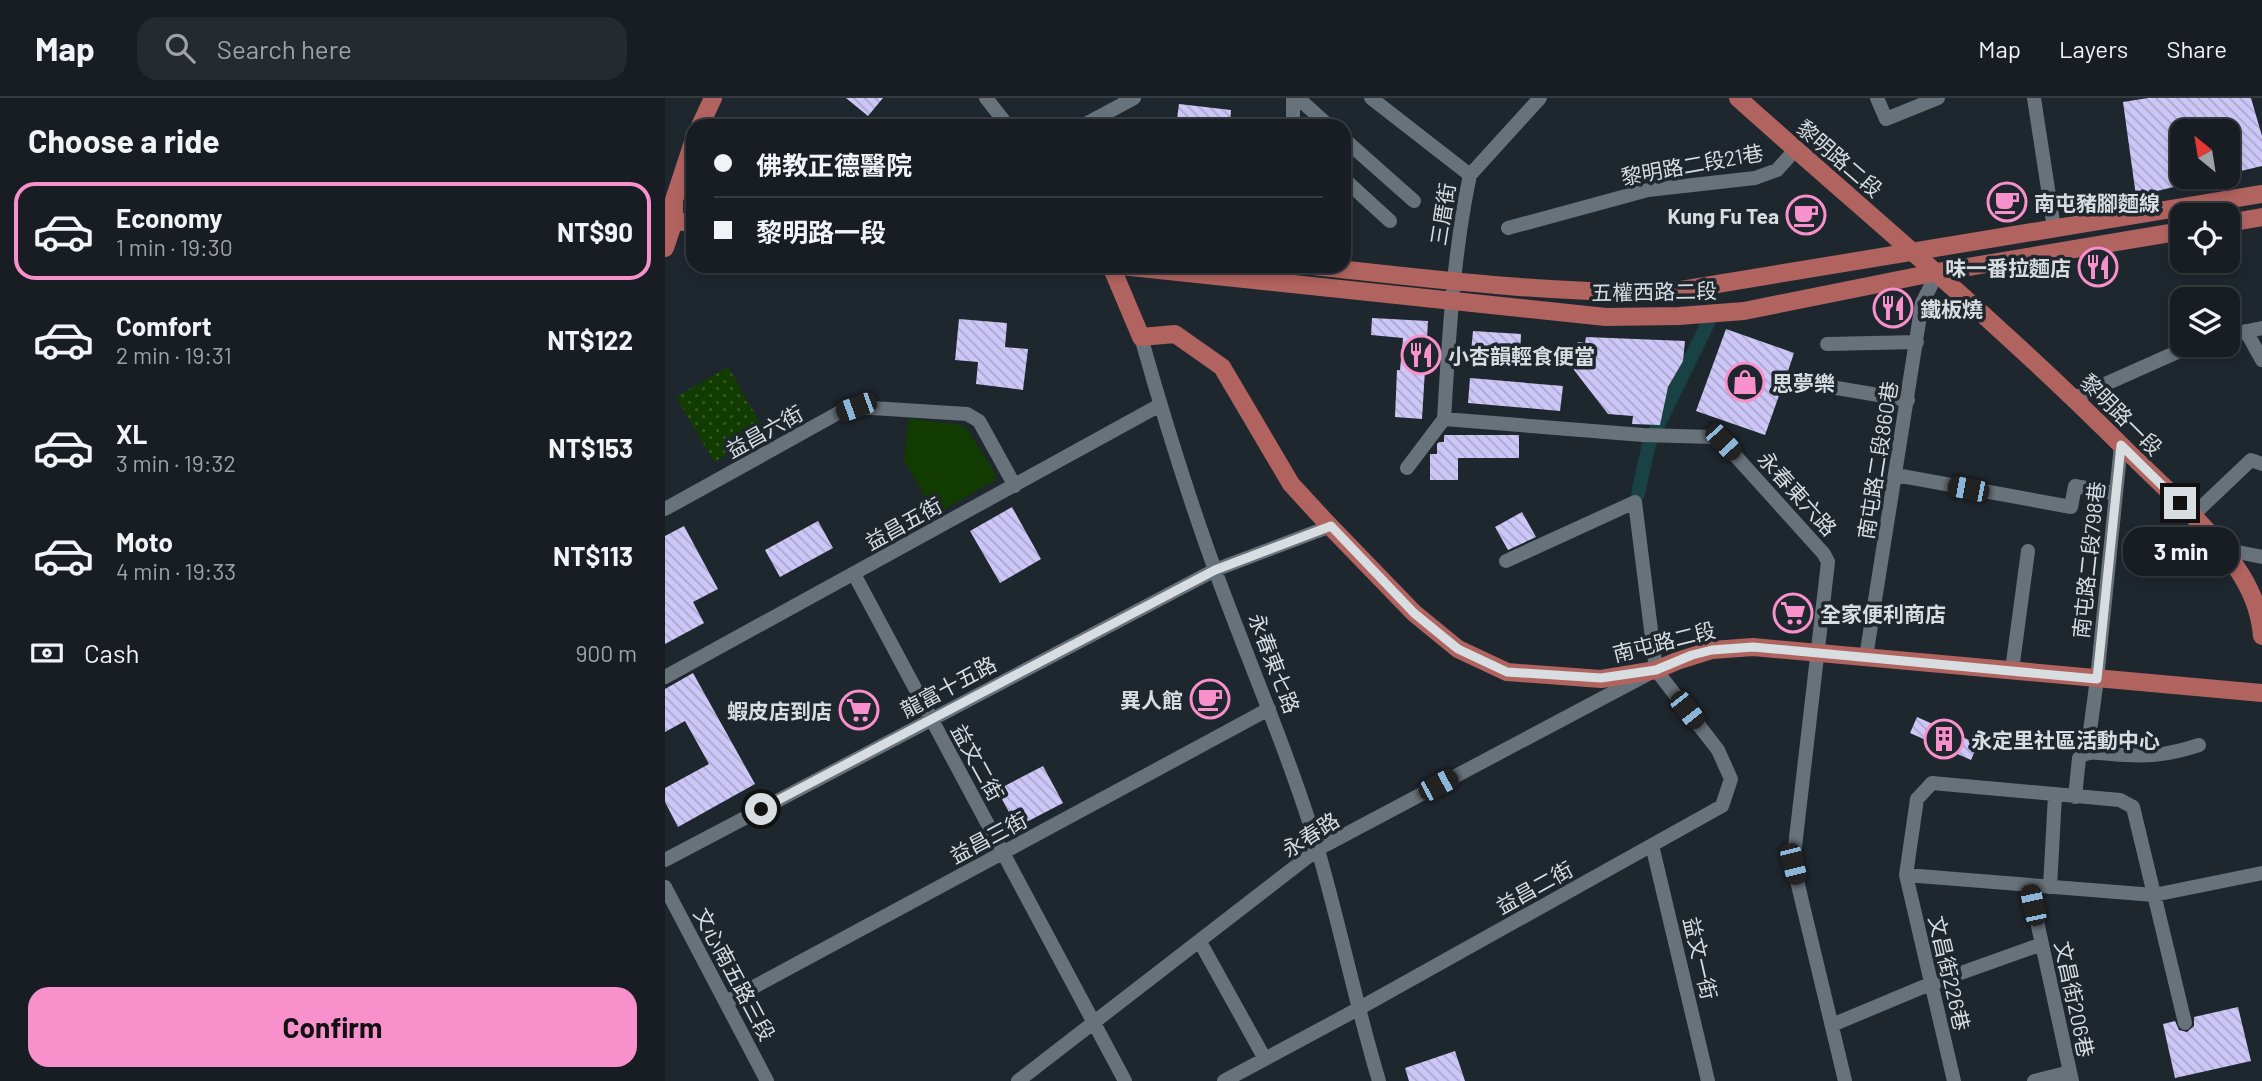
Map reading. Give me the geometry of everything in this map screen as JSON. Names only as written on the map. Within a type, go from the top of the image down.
[{"type":"main road","points":[[703,119],[713,98]]},
{"type":"main road","name":"黎明路二段","points":[[1738,98],[1914,251]]},
{"type":"main road","points":[[665,248],[669,210],[686,162]]},
{"type":"main road","name":"五權西路二段","points":[[1351,270],[1605,293],[1669,292],[2262,194]]},
{"type":"main road","points":[[669,210],[686,204]]},
{"type":"main road","points":[[669,210],[686,219]]},
{"type":"main road","points":[[2240,221],[2262,217]]},
{"type":"main road","name":"五權西路二段","points":[[1185,273],[1607,317],[1679,316],[1744,311],[1938,272],[2170,233]]},
{"type":"main road","name":"黎明路一段","points":[[1914,251],[2074,398],[2222,549],[2249,590],[2261,623],[2262,636]]},
{"type":"main road","name":"永春東七路","points":[[1114,273],[1141,337]]},
{"type":"main road","name":"南屯路二段","points":[[1141,337],[1175,334],[1222,367],[1291,484],[1414,613],[1458,649],[1500,670],[1601,678],[1656,670],[1692,655],[1724,648],[1753,647],[2262,693]]},
{"type":"street","points":[[986,98],[1002,119]]},
{"type":"street","points":[[1095,119],[1134,98]]},
{"type":"street","points":[[1294,119],[1295,98]]},
{"type":"street","points":[[1295,98],[1320,119]]},
{"type":"street","name":"三厝街","points":[[1371,98],[1470,175],[1459,224],[1444,419]]},
{"type":"street","points":[[1470,175],[1540,98]]},
{"type":"street","points":[[1877,98],[1886,120],[1938,98]]},
{"type":"street","points":[[2034,98],[2054,228]]},
{"type":"street","points":[[1351,145],[1414,201]]},
{"type":"street","name":"黎明路二段21巷","points":[[1508,228],[1648,190],[1755,178],[1777,170],[1795,150]]},
{"type":"street","points":[[1351,185],[1390,221]]},
{"type":"street","name":"南屯路二段860巷","points":[[1866,657],[1923,303],[1938,272]]},
{"type":"street","points":[[2240,332],[2262,328]]},
{"type":"street","points":[[2246,331],[2262,360]]},
{"type":"street","name":"永春東七路","points":[[1141,337],[1160,405],[1215,570],[1269,709],[1318,849],[1379,1081]]},
{"type":"street","points":[[1827,344],[1917,342]]},
{"type":"street","points":[[2074,398],[2170,355]]},
{"type":"street","points":[[1789,380],[1908,400]]},
{"type":"street","name":"益昌五街","points":[[665,677],[1160,405]]},
{"type":"street","name":"益昌六街","points":[[665,509],[840,412],[856,407],[967,414],[979,421],[1015,486]]},
{"type":"street","points":[[1407,468],[1444,419]]},
{"type":"street","name":"永春東六路","points":[[1444,419],[1643,435],[1712,437],[1723,442],[1825,554],[1828,562],[1793,864],[1845,1081]]},
{"type":"street","name":"南屯路二段798巷","points":[[2075,797],[2079,758],[2087,753],[2097,679],[2121,445]]},
{"type":"street","points":[[2192,516],[2251,460],[2262,464]]},
{"type":"street","points":[[1896,475],[2071,507],[2075,486],[2114,493]]},
{"type":"street","points":[[1506,561],[1635,502],[1656,670]]},
{"type":"street","name":"龍富十五路","points":[[665,860],[1215,570],[1331,526]]},
{"type":"street","points":[[2222,549],[2262,557]]},
{"type":"street","points":[[2012,670],[2028,551]]},
{"type":"street","name":"益文二街","points":[[854,574],[1125,1081]]},
{"type":"street","name":"益昌二街","points":[[1224,1081],[1723,806],[1731,779],[1718,750],[1656,670]]},
{"type":"street","name":"永春路","points":[[1018,1081],[1318,849],[1656,670]]},
{"type":"street","name":"益昌三街","points":[[726,1002],[1269,709]]},
{"type":"street","points":[[2087,753],[2152,757],[2199,745]]},
{"type":"street","points":[[2185,1023],[2154,895],[2133,807],[2120,800],[1931,783],[1917,799],[1906,875],[2154,895],[2262,873]]},
{"type":"street","points":[[2050,887],[2055,795]]},
{"type":"street","name":"益文一街","points":[[1653,845],[1709,1081]]},
{"type":"street","name":"文昌街226巷","points":[[1906,875],[1954,1081]]},
{"type":"street","name":"文昌街206巷","points":[[2029,885],[2071,1077]]},
{"type":"street","name":"文心南五路三段","points":[[665,887],[767,1081]]},
{"type":"street","points":[[1200,942],[1265,1059]]},
{"type":"street","points":[[1832,1025],[1930,984],[2042,944]]},
{"type":"street","points":[[2033,1081],[2071,1077]]},
{"type":"green space","points":[[728,367],[766,433],[714,462],[676,397]]},
{"type":"green space","points":[[909,418],[965,426],[994,471],[996,480],[936,514],[904,461]]},
{"type":"building","points":[[846,98],[883,98],[868,116]]},
{"type":"building","points":[[2148,98],[2251,98],[2262,136],[2262,166],[2240,171],[2240,119],[2170,119],[2170,188],[2136,196],[2123,102]]},
{"type":"building","points":[[1179,104],[1231,110],[1230,119],[1177,119]]},
{"type":"building","points":[[2109,258],[2112,276],[2086,281],[2083,263]]},
{"type":"building","points":[[1372,318],[1428,321],[1422,419],[1395,417],[1397,370],[1400,370],[1403,338],[1371,335]]},
{"type":"building","points":[[959,319],[1007,323],[1005,347],[1028,349],[1023,390],[976,384],[978,362],[955,360]]},
{"type":"building","name":"思夢樂","points":[[1726,329],[1794,353],[1788,371],[1782,373],[1780,378],[1782,387],[1765,435],[1696,411]]},
{"type":"building","points":[[1473,331],[1521,334],[1520,355],[1471,352]]},
{"type":"building","points":[[1586,337],[1685,341],[1683,361],[1668,387],[1660,425],[1632,424],[1633,416],[1608,414],[1574,370],[1578,342],[1585,343]]},
{"type":"building","points":[[1470,378],[1563,386],[1560,411],[1468,403]]},
{"type":"building","points":[[1444,435],[1519,435],[1519,458],[1458,458],[1458,480],[1430,480],[1430,454],[1437,454],[1437,444],[1444,442]]},
{"type":"building","points":[[1012,507],[1041,559],[1000,583],[970,531]]},
{"type":"building","points":[[1522,512],[1536,537],[1508,550],[1495,527]]},
{"type":"building","points":[[818,521],[833,548],[780,577],[765,550]]},
{"type":"building","points":[[684,526],[718,589],[693,602],[704,623],[665,644],[665,536]]},
{"type":"building","points":[[693,673],[755,784],[678,827],[665,802],[665,788],[709,764],[685,721],[665,732],[665,689]]},
{"type":"building","name":"永定里社區活動中心","points":[[1917,717],[1978,744],[1971,760],[1910,733]]},
{"type":"building","points":[[1043,766],[1063,803],[1017,827],[997,790]]},
{"type":"building","points":[[2238,1007],[2251,1061],[2175,1078],[2163,1024],[2175,1021],[2179,1030],[2187,1032],[2194,1026],[2194,1017]]},
{"type":"building","points":[[1455,1051],[1465,1081],[1409,1081],[1405,1068]]},
{"type":"waterway","points":[[1638,494],[1649,444],[1708,323]]},
{"type":"place","name":"南屯豬腳麵線","points":[[2007,202]]},
{"type":"place","name":"Kung Fu Tea","points":[[1806,215]]},
{"type":"place","name":"味一番拉麵店","points":[[2098,267]]},
{"type":"place","name":"鐵板燒","points":[[1893,308]]},
{"type":"place","name":"小杏韻輕食便當","points":[[1421,355]]},
{"type":"place","name":"思夢樂","points":[[1745,382]]},
{"type":"place","name":"全家便利商店","points":[[1793,613]]},
{"type":"place","name":"異人館","points":[[1210,699]]},
{"type":"place","name":"蝦皮店到店","points":[[859,710]]},
{"type":"place","name":"永定里社區活動中心","points":[[1944,739]]},
{"type":"route","points":[[761,809],[1215,570],[1331,526],[1414,613],[1458,649],[1507,672],[1601,678],[1656,670],[1712,650],[1753,647],[2097,679],[2121,445],[2180,503]]}]
